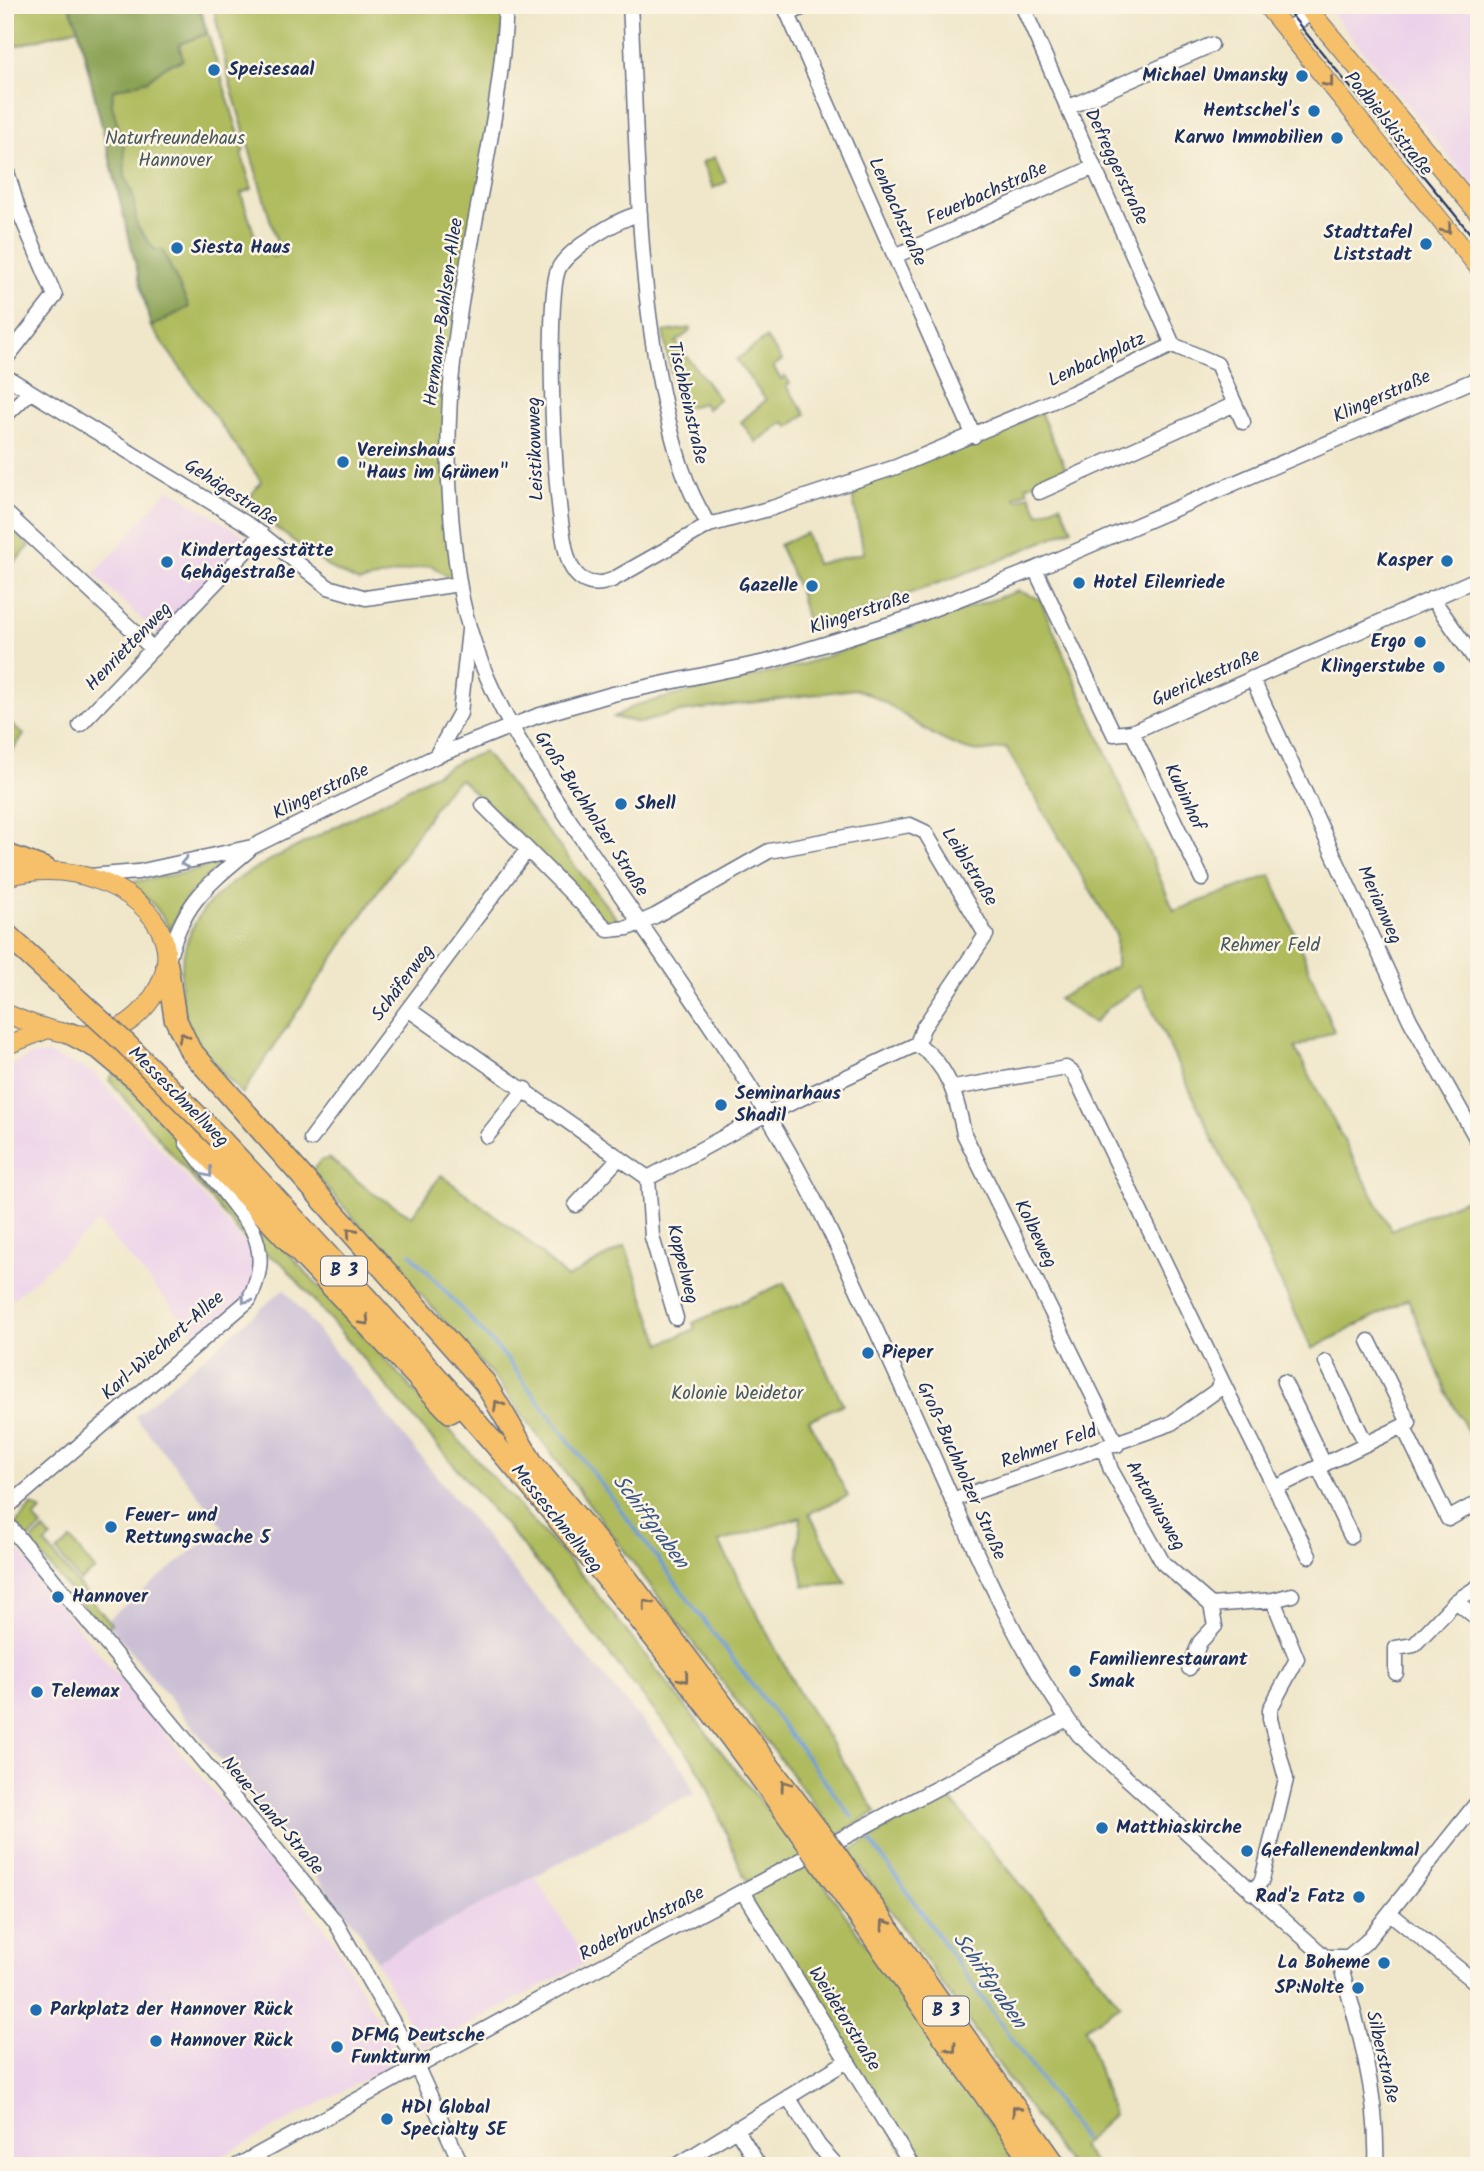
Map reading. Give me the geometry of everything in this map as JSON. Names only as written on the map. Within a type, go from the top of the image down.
[{"type":"highway","points":[[5,854],[46,869]]},
{"type":"highway","name":"Messeschnellweg","points":[[5,933],[125,1043],[222,1140],[340,1267],[462,1406],[596,1567],[733,1742],[824,1852],[1035,2166]]},
{"type":"highway","points":[[167,965],[175,1018],[190,1050],[485,1383],[533,1464]]},
{"type":"highway","points":[[71,1034],[101,1050],[119,1064],[172,1116],[596,1567]]},
{"type":"highway","points":[[462,1406],[533,1464]]},
{"type":"highway","name":"Messeschnellweg","points":[[533,1464],[625,1576],[824,1852],[1056,2166]]},
{"type":"main road","name":"Podbielskistraße","points":[[1266,5],[1479,268]]},
{"type":"main road","name":"Podbielskistraße","points":[[1313,8],[1479,214]]},
{"type":"main road","points":[[5,877],[46,869],[88,877],[118,888],[136,899],[152,915],[163,937],[167,965],[148,1004],[117,1029],[71,1034],[48,1029],[5,1013]]},
{"type":"main road","points":[[5,1046],[48,1029]]},
{"type":"street","name":"Hermann-Bahlsen-Allee","points":[[506,5],[495,110],[454,351],[449,415],[449,477],[459,584],[469,625],[484,670],[511,726]]},
{"type":"street","name":"Tischbeinstraße","points":[[630,5],[640,214],[650,324],[661,388],[690,496],[709,525]]},
{"type":"street","points":[[786,9],[808,5]]},
{"type":"street","name":"Defreggerstraße","points":[[1022,5],[1173,345]]},
{"type":"street","points":[[1286,30],[1313,8]]},
{"type":"street","name":"Lenbachstraße","points":[[786,9],[974,436]]},
{"type":"street","points":[[1067,108],[1211,45]]},
{"type":"street","points":[[5,165],[18,209],[55,296],[5,360]]},
{"type":"street","name":"Feuerbachstraße","points":[[895,256],[1094,167]]},
{"type":"street","name":"Leistikowweg","points":[[640,214],[629,216],[573,252],[562,262],[556,277],[554,443],[562,544],[578,576],[586,583],[604,583],[709,525]]},
{"type":"street","name":"Lenbachplatz","points":[[974,436],[1173,345],[1217,364],[1243,422]]},
{"type":"street","name":"Gehägestraße","points":[[5,376],[262,534],[328,587],[352,595],[387,596],[459,584]]},
{"type":"street","name":"Klingerstraße","points":[[88,877],[138,872],[252,848],[436,756],[573,704],[770,661],[934,609],[1035,569],[1476,381]]},
{"type":"street","points":[[5,416],[30,392]]},
{"type":"street","points":[[1039,492],[1235,404]]},
{"type":"street","points":[[709,525],[834,489],[974,436]]},
{"type":"street","points":[[5,512],[153,649]]},
{"type":"street","name":"Henriettenweg","points":[[80,725],[262,534]]},
{"type":"street","points":[[1035,569],[1114,734],[1132,732]]},
{"type":"street","name":"Guerickestraße","points":[[1132,732],[1479,578]]},
{"type":"street","points":[[1432,598],[1479,665]]},
{"type":"street","name":"Hermann-Bahlsen-Allee","points":[[436,756],[460,713],[469,625]]},
{"type":"street","name":"Merianweg","points":[[1252,678],[1410,1020],[1479,1143]]},
{"type":"street","name":"Groß-Buchholzer Straße","points":[[511,726],[553,796],[714,1027],[768,1114],[865,1305],[952,1500],[1009,1617],[1067,1719],[1090,1747],[1252,1893],[1325,1957],[1338,1958]]},
{"type":"street","name":"Kubinhof","points":[[1132,732],[1202,879]]},
{"type":"street","name":"Groß-Buchholzer Straße","points":[[483,805],[608,930],[618,930],[640,923]]},
{"type":"street","name":"Leiblstraße","points":[[640,923],[769,851],[918,826],[925,832],[986,935],[923,1028],[917,1044]]},
{"type":"street","name":"Klingerstraße","points":[[167,965],[177,928],[192,903],[252,848]]},
{"type":"street","name":"Schäferweg","points":[[311,1139],[527,850]]},
{"type":"street","points":[[408,1009],[526,1089],[618,1159],[648,1178],[768,1114],[917,1044]]},
{"type":"street","name":"Kolbeweg","points":[[917,1044],[926,1050],[954,1088],[964,1134],[1110,1447]]},
{"type":"street","points":[[954,1088],[1066,1068],[1074,1074],[1310,1556]]},
{"type":"street","points":[[487,1136],[526,1089]]},
{"type":"street","name":"Karl-Wiechert-Allee","points":[[5,1509],[249,1300],[260,1272],[261,1254],[252,1229],[191,1152],[172,1116]]},
{"type":"street","points":[[576,1205],[618,1159]]},
{"type":"street","name":"Koppelweg","points":[[648,1178],[652,1237],[676,1318]]},
{"type":"street","points":[[1275,1488],[1409,1423],[1369,1341]]},
{"type":"street","points":[[1326,1362],[1366,1444]]},
{"type":"street","name":"Rehmer Feld","points":[[952,1500],[1170,1424],[1216,1391],[1222,1381]]},
{"type":"street","points":[[1284,1382],[1351,1536]]},
{"type":"street","points":[[1402,1426],[1448,1519],[1479,1502]]},
{"type":"street","name":"Antoniusweg","points":[[1110,1447],[1111,1470],[1163,1563],[1211,1605]]},
{"type":"street","name":"Neue-Land-Straße","points":[[5,1521],[335,1921],[416,2068],[462,2166]]},
{"type":"street","points":[[1396,1674],[1396,1648],[1414,1645],[1456,1601],[1479,1586]]},
{"type":"street","points":[[1189,1668],[1200,1642],[1215,1626],[1211,1605],[1273,1600],[1292,1595]]},
{"type":"street","points":[[1252,1893],[1262,1880],[1286,1779],[1269,1719],[1270,1709],[1297,1658],[1273,1600]]},
{"type":"street","points":[[1456,1601],[1479,1620]]},
{"type":"street","name":"Roderbruchstraße","points":[[237,2166],[564,1986],[1067,1719]]},
{"type":"street","points":[[1338,1958],[1349,1957],[1357,1951],[1391,1914],[1479,1800]]},
{"type":"street","name":"Weidetorstraße","points":[[743,1892],[912,2166]]},
{"type":"street","points":[[1391,1914],[1479,1985]]},
{"type":"street","name":"Silberstraße","points":[[1338,1958],[1361,2046],[1378,2128],[1376,2166]]},
{"type":"street","points":[[676,2166],[847,2061]]},
{"type":"street","points":[[788,2097],[819,2146],[837,2166]]},
{"type":"street","points":[[736,2128],[759,2166]]},
{"type":"shaded area","points":[[1337,5],[1479,5],[1479,193],[1332,13]]},
{"type":"shaded area","name":"Kindertagesstätte Gehägestraße","points":[[169,489],[250,539],[158,635],[94,574]]},
{"type":"shaded area","points":[[48,1054],[94,1073],[244,1243],[261,1254],[249,1300],[211,1332],[195,1334],[99,1222],[5,1306],[5,1069],[29,1056]]},
{"type":"shaded area","points":[[284,1289],[529,1590],[685,1770],[694,1794],[664,1807],[376,1961],[358,1928],[106,1621],[223,1526],[135,1416]]},
{"type":"shaded area","points":[[5,1534],[63,1604],[63,1609],[329,1933],[396,2052],[394,2063],[204,2166],[5,2166]]},
{"type":"shaded area","points":[[535,1876],[587,1962],[423,2048],[376,1961]]},
{"type":"green space","name":"Naturfreundehaus Hannover","points":[[5,5],[199,5],[244,151],[241,153],[252,189],[241,193],[258,246],[268,243],[273,257],[280,253],[229,80],[213,5],[506,5],[449,415],[457,583],[431,565],[359,582],[330,568],[245,505],[261,481],[151,327],[78,28],[5,49]]},
{"type":"green space","points":[[69,5],[199,5],[207,34],[179,44],[183,60],[166,66],[148,80],[113,90],[112,105],[124,147],[125,176],[133,196],[137,226],[154,249],[163,251],[189,307],[151,327],[78,27]]},
{"type":"green space","points":[[715,157],[726,182],[713,188],[702,162]]},
{"type":"green space","points":[[691,330],[676,342],[719,399],[707,409],[703,403],[678,410],[663,332]]},
{"type":"green space","points":[[766,338],[782,360],[773,367],[781,379],[785,376],[790,383],[786,386],[806,414],[789,427],[784,422],[756,442],[741,422],[766,400],[736,360]]},
{"type":"green space","points":[[1040,412],[1066,469],[1026,486],[1028,491],[1015,497],[1017,500],[1030,495],[1039,514],[1060,504],[1072,529],[996,562],[809,630],[798,587],[779,545],[806,533],[816,564],[864,553],[851,489],[989,433],[991,437]]},
{"type":"green space","points":[[5,525],[9,525],[30,546],[5,572]]},
{"type":"green space","points":[[1018,591],[1040,599],[1174,911],[1271,875],[1334,1031],[1295,1048],[1391,1230],[1479,1194],[1479,1452],[1447,1393],[1408,1299],[1312,1349],[1141,986],[1109,1007],[1094,1023],[1058,999],[1116,966],[1116,934],[1006,748],[977,751],[956,746],[885,703],[855,689],[680,712],[640,723],[614,717],[636,705],[798,666]]},
{"type":"green space","points":[[5,718],[24,735],[5,760]]},
{"type":"green space","points":[[484,752],[617,919],[603,921],[536,850],[460,779],[445,792],[242,1094],[201,1045],[190,1027],[182,997],[185,948],[207,906],[230,885],[257,868],[460,761]]},
{"type":"green space","points":[[230,858],[195,890],[181,908],[170,930],[152,903],[127,883],[189,872]]},
{"type":"green space","points":[[114,1072],[218,1176],[581,1574],[788,1836],[790,1835],[1020,2166],[912,2166],[743,1892],[752,1887],[744,1876],[703,1777],[692,1759],[549,1577],[282,1263],[254,1247],[242,1236],[109,1080]]},
{"type":"green space","name":"Kolonie Weidetor","points":[[329,1158],[374,1194],[412,1216],[441,1175],[522,1236],[567,1278],[625,1246],[661,1344],[695,1329],[693,1323],[784,1283],[843,1404],[809,1420],[848,1496],[809,1513],[846,1583],[804,1586],[798,1555],[801,1517],[719,1542],[799,1693],[876,1812],[834,1837],[820,1818],[822,1815],[497,1381],[312,1171],[320,1161]]},
{"type":"green space","points":[[32,1505],[41,1511],[34,1518],[42,1527],[28,1539],[16,1524]]},
{"type":"green space","points":[[44,1530],[51,1538],[45,1544],[111,1624],[103,1631],[30,1542]]},
{"type":"green space","points":[[71,1540],[95,1570],[80,1581],[57,1552]]},
{"type":"green space","points":[[944,1792],[1121,2005],[1085,2028],[1113,2115],[1081,2146],[1096,2166],[1070,2166],[860,1867],[857,1869],[846,1854]]},
{"type":"waterway","name":"Schiffgraben","points":[[411,1254],[507,1359],[852,1817]]},
{"type":"waterway","name":"Schiffgraben","points":[[870,1840],[1083,2139]]},
{"type":"tram line","points":[[1283,5],[1479,244]]},
{"type":"place","name":"Speisesaal","points":[[214,70]]},
{"type":"place","name":"Michael Umansky","points":[[1302,76]]},
{"type":"place","name":"Hentschel's","points":[[1314,111]]},
{"type":"place","name":"Karwo Immobilien","points":[[1337,138]]},
{"type":"place","name":"Stadttafel Liststadt","points":[[1426,244]]},
{"type":"place","name":"Siesta Haus","points":[[177,248]]},
{"type":"place","name":"Vereinshaus \"Haus im Grünen\"","points":[[343,462]]},
{"type":"place","name":"Kasper","points":[[1447,561]]},
{"type":"place","name":"Kindertagesstätte Gehägestraße","points":[[167,562]]},
{"type":"place","name":"Hotel Eilenriede","points":[[1079,583]]},
{"type":"place","name":"Gazelle","points":[[812,586]]},
{"type":"place","name":"Ergo","points":[[1420,642]]},
{"type":"place","name":"Klingerstube","points":[[1439,667]]},
{"type":"place","name":"Shell","points":[[621,804]]},
{"type":"place","name":"Seminarhaus Shadil","points":[[721,1105]]},
{"type":"place","name":"Pieper","points":[[868,1353]]},
{"type":"place","name":"Feuer- und Rettungswache 5","points":[[111,1527]]},
{"type":"place","name":"Hannover","points":[[58,1597]]},
{"type":"place","name":"Familienrestaurant Smak","points":[[1075,1671]]},
{"type":"place","name":"Telemax","points":[[37,1692]]},
{"type":"place","name":"Matthiaskirche","points":[[1102,1828]]},
{"type":"place","name":"Gefallenendenkmal","points":[[1247,1851]]},
{"type":"place","name":"Rad'z Fatz","points":[[1359,1897]]},
{"type":"place","name":"La Boheme","points":[[1384,1963]]},
{"type":"place","name":"SP:Nolte","points":[[1358,1988]]},
{"type":"place","name":"Parkplatz der Hannover Rück","points":[[36,2010]]},
{"type":"place","name":"Hannover Rück","points":[[156,2041]]},
{"type":"place","name":"DFMG Deutsche Funkturm","points":[[337,2047]]},
{"type":"place","name":"HDI Global Specialty SE","points":[[387,2119]]}]
